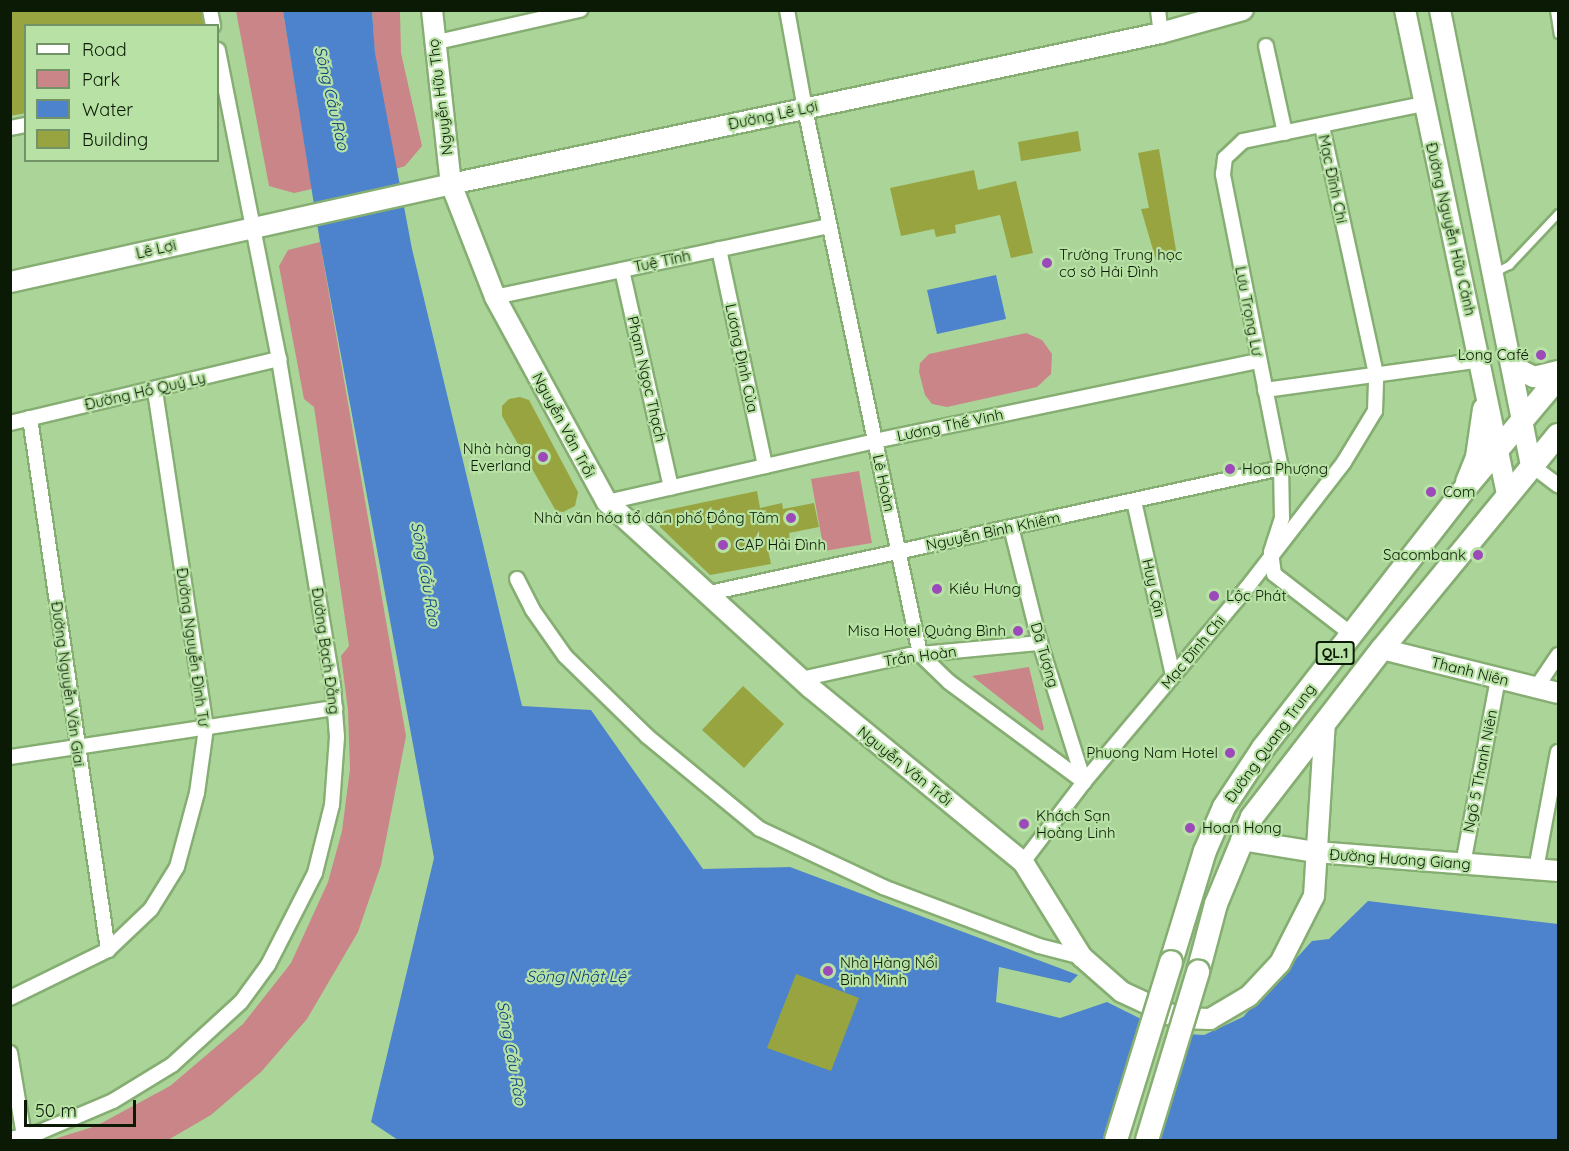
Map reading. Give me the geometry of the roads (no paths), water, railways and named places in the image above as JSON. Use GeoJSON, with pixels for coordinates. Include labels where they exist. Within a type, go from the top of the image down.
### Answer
{"type":"FeatureCollection","features":[{"type":"Feature","properties":{"kind":"main road","name":"Nguyễn Hữu Thọ"},"geometry":{"type":"LineString","coordinates":[[432,10],[433,43],[451,184]]}},
{"type":"Feature","properties":{"kind":"main road","name":"Đường Lê Lợi"},"geometry":{"type":"LineString","coordinates":[[302,218],[451,184],[1161,33],[1244,10]]}},
{"type":"Feature","properties":{"kind":"main road","name":"Đường Nguyễn Hữu Cảnh"},"geometry":{"type":"LineString","coordinates":[[1405,10],[1423,104],[1507,493]]}},
{"type":"Feature","properties":{"kind":"main road","name":"Đường Nguyễn Hữu Cảnh"},"geometry":{"type":"LineString","coordinates":[[1440,10],[1531,465]]}},
{"type":"Feature","properties":{"kind":"main road","name":"Nguyễn Văn Trỗi"},"geometry":{"type":"LineString","coordinates":[[451,184],[495,297],[607,502],[705,594],[801,679],[1023,862],[1082,957],[1122,992],[1140,1003],[1178,1018],[1210,1019],[1249,996],[1280,963],[1314,896],[1325,721]]}},
{"type":"Feature","properties":{"kind":"main road","name":"Lê Lợi"},"geometry":{"type":"LineString","coordinates":[[10,282],[302,218]]}},
{"type":"Feature","properties":{"kind":"main road"},"geometry":{"type":"LineString","coordinates":[[1508,355],[1520,370],[1534,377],[1558,371]]}},
{"type":"Feature","properties":{"kind":"main road"},"geometry":{"type":"LineString","coordinates":[[1461,492],[1481,432],[1481,365]]}},
{"type":"Feature","properties":{"kind":"main road","name":"Đường Quang Trung"},"geometry":{"type":"LineString","coordinates":[[1116,1140],[1189,896],[1224,807],[1263,748],[1350,633],[1497,447],[1558,378]]}},
{"type":"Feature","properties":{"kind":"main road","name":"Đường Quang Trung"},"geometry":{"type":"LineString","coordinates":[[1148,1140],[1216,904],[1241,840],[1271,790],[1325,721],[1507,493],[1558,435]]}},
{"type":"Feature","properties":{"kind":"main road"},"geometry":{"type":"LineString","coordinates":[[1350,633],[1382,649]]}},
{"type":"Feature","properties":{"kind":"main road","name":"Thanh Niên"},"geometry":{"type":"LineString","coordinates":[[1382,649],[1558,693]]}},
{"type":"Feature","properties":{"kind":"main road","name":"Đường Hương Giang"},"geometry":{"type":"LineString","coordinates":[[1241,840],[1316,852],[1558,871]]}},
{"type":"Feature","properties":{"kind":"street"},"geometry":{"type":"LineString","coordinates":[[433,43],[580,10]]}},
{"type":"Feature","properties":{"kind":"street","name":"Lê Hoàn"},"geometry":{"type":"LineString","coordinates":[[788,10],[805,109],[920,654]]}},
{"type":"Feature","properties":{"kind":"street"},"geometry":{"type":"LineString","coordinates":[[1158,10],[1161,33]]}},
{"type":"Feature","properties":{"kind":"street"},"geometry":{"type":"LineString","coordinates":[[1266,46],[1285,133]]}},
{"type":"Feature","properties":{"kind":"street","name":"Đường Bạch Đằng"},"geometry":{"type":"LineString","coordinates":[[17,1138],[113,1101],[162,1071],[241,1002],[268,965],[315,873],[332,805],[337,738],[335,708],[279,359],[253,227],[221,84],[219,61]]}},
{"type":"Feature","properties":{"kind":"street","name":"Lưu Trọng Lư"},"geometry":{"type":"LineString","coordinates":[[1271,552],[1282,518],[1281,468],[1223,174],[1225,158],[1243,141],[1423,104]]}},
{"type":"Feature","properties":{"kind":"street","name":"Mạc Đĩnh Chi"},"geometry":{"type":"LineString","coordinates":[[1023,862],[1084,782],[1173,675],[1367,429],[1377,401],[1376,374],[1322,126]]}},
{"type":"Feature","properties":{"kind":"street","name":"Tuệ Tĩnh"},"geometry":{"type":"LineString","coordinates":[[495,297],[829,226]]}},
{"type":"Feature","properties":{"kind":"street","name":"Lương Định Của"},"geometry":{"type":"LineString","coordinates":[[719,249],[765,466]]}},
{"type":"Feature","properties":{"kind":"street","name":"Phạm Ngọc Thạch"},"geometry":{"type":"LineString","coordinates":[[622,270],[671,488]]}},
{"type":"Feature","properties":{"kind":"street","name":"Đường Hồ Quý Ly"},"geometry":{"type":"LineString","coordinates":[[10,423],[279,359]]}},
{"type":"Feature","properties":{"kind":"street","name":"Lương Thế Vinh"},"geometry":{"type":"LineString","coordinates":[[607,502],[875,441],[1259,361]]}},
{"type":"Feature","properties":{"kind":"street"},"geometry":{"type":"LineString","coordinates":[[1265,390],[1376,374],[1481,365]]}},
{"type":"Feature","properties":{"kind":"street","name":"Đường Nguyễn Đình Tư"},"geometry":{"type":"LineString","coordinates":[[10,998],[108,950],[151,909],[177,867],[197,793],[206,728],[155,389]]}},
{"type":"Feature","properties":{"kind":"street","name":"Đường Nguyễn Văn Giai"},"geometry":{"type":"LineString","coordinates":[[30,418],[108,950]]}},
{"type":"Feature","properties":{"kind":"street"},"geometry":{"type":"LineString","coordinates":[[1531,465],[1558,485]]}},
{"type":"Feature","properties":{"kind":"street","name":"Nguyễn Bỉnh Khiêm"},"geometry":{"type":"LineString","coordinates":[[705,594],[1281,468]]}},
{"type":"Feature","properties":{"kind":"street","name":"Huy Cận"},"geometry":{"type":"LineString","coordinates":[[1134,501],[1173,675]]}},
{"type":"Feature","properties":{"kind":"street","name":"Dã Tượng"},"geometry":{"type":"LineString","coordinates":[[1011,527],[1040,643],[1084,782]]}},
{"type":"Feature","properties":{"kind":"street"},"geometry":{"type":"LineString","coordinates":[[1271,552],[1274,574],[1350,633]]}},
{"type":"Feature","properties":{"kind":"street"},"geometry":{"type":"LineString","coordinates":[[517,579],[531,609],[565,656],[647,736],[760,829],[797,850],[883,887],[1039,946],[1082,957]]}},
{"type":"Feature","properties":{"kind":"street","name":"Trần Hoàn"},"geometry":{"type":"LineString","coordinates":[[801,679],[920,654],[1040,643]]}},
{"type":"Feature","properties":{"kind":"street"},"geometry":{"type":"LineString","coordinates":[[920,654],[950,681],[1084,782]]}},
{"type":"Feature","properties":{"kind":"street"},"geometry":{"type":"LineString","coordinates":[[1536,688],[1558,655]]}},
{"type":"Feature","properties":{"kind":"street","name":"Ngõ 5 Thanh Niên"},"geometry":{"type":"LineString","coordinates":[[1463,864],[1498,678]]}},
{"type":"Feature","properties":{"kind":"street"},"geometry":{"type":"LineString","coordinates":[[10,758],[335,708]]}},
{"type":"Feature","properties":{"kind":"street"},"geometry":{"type":"LineString","coordinates":[[1536,869],[1558,752]]}},
{"type":"Feature","properties":{"kind":"street"},"geometry":{"type":"LineString","coordinates":[[10,1053],[17,1138]]}},
{"type":"Feature","properties":{"kind":"lane"},"geometry":{"type":"LineString","coordinates":[[1554,10],[1558,34]]}},
{"type":"Feature","properties":{"kind":"lane"},"geometry":{"type":"LineString","coordinates":[[1492,273],[1509,265],[1558,213]]}},
{"type":"Feature","properties":{"kind":"water","name":"Sông Nhật Lệ"},"geometry":{"type":"Polygon","coordinates":[[[283,11],[372,11],[375,53],[412,249],[522,706],[591,710],[703,869],[790,867],[1078,975],[1070,983],[999,967],[996,1002],[1060,1018],[1107,1002],[1169,1033],[1204,1035],[1243,1017],[1312,941],[1329,939],[1368,901],[1558,924],[1558,1140],[398,1140],[371,1122],[434,858],[320,242],[283,11]]]}},
{"type":"Feature","properties":{"kind":"water"},"geometry":{"type":"Polygon","coordinates":[[[996,275],[1006,319],[937,334],[927,290],[996,275]]]}},
{"type":"Feature","properties":{"kind":"place","name":"Trường Trung học cơ sở Hải Đình"},"geometry":{"type":"Point","coordinates":[1047,263]}},
{"type":"Feature","properties":{"kind":"place","name":"Long Café"},"geometry":{"type":"Point","coordinates":[1541,355]}},
{"type":"Feature","properties":{"kind":"place","name":"Nhà hàng Everland"},"geometry":{"type":"Point","coordinates":[543,457]}},
{"type":"Feature","properties":{"kind":"place","name":"Hoa Phượng"},"geometry":{"type":"Point","coordinates":[1230,469]}},
{"type":"Feature","properties":{"kind":"place","name":"Com"},"geometry":{"type":"Point","coordinates":[1431,492]}},
{"type":"Feature","properties":{"kind":"place","name":"Nhà văn hóa tổ dân phố Đồng Tâm"},"geometry":{"type":"Point","coordinates":[791,518]}},
{"type":"Feature","properties":{"kind":"place","name":"CAP Hải Đình"},"geometry":{"type":"Point","coordinates":[723,545]}},
{"type":"Feature","properties":{"kind":"place","name":"Sacombank"},"geometry":{"type":"Point","coordinates":[1478,555]}},
{"type":"Feature","properties":{"kind":"place","name":"Kiều Hưng"},"geometry":{"type":"Point","coordinates":[937,589]}},
{"type":"Feature","properties":{"kind":"place","name":"Lộc Phát"},"geometry":{"type":"Point","coordinates":[1214,596]}},
{"type":"Feature","properties":{"kind":"place","name":"Misa Hotel Quảng Bình"},"geometry":{"type":"Point","coordinates":[1018,631]}},
{"type":"Feature","properties":{"kind":"place","name":"Phuong Nam Hotel"},"geometry":{"type":"Point","coordinates":[1230,753]}},
{"type":"Feature","properties":{"kind":"place","name":"Khách Sạn Hoàng Linh"},"geometry":{"type":"Point","coordinates":[1024,824]}},
{"type":"Feature","properties":{"kind":"place","name":"Hoan Hong"},"geometry":{"type":"Point","coordinates":[1190,828]}},
{"type":"Feature","properties":{"kind":"place","name":"Nhà Hàng Nổi Binh Minh"},"geometry":{"type":"Point","coordinates":[828,971]}},
{"type":"Feature","properties":{"kind":"water label","name":"Sông Cầu Rào"},"geometry":{"type":"Point","coordinates":[332,98]}},
{"type":"Feature","properties":{"kind":"water label","name":"Sông Cầu Rào"},"geometry":{"type":"Point","coordinates":[426,574]}},
{"type":"Feature","properties":{"kind":"water label","name":"Sông Cầu Rào"},"geometry":{"type":"Point","coordinates":[512,1053]}}]}
